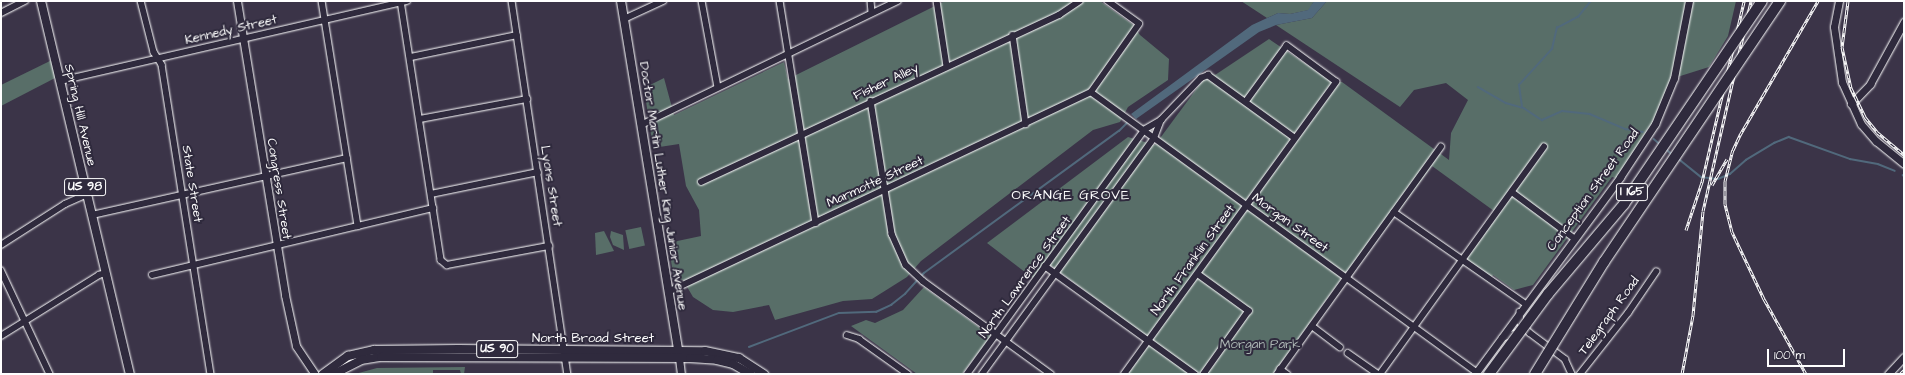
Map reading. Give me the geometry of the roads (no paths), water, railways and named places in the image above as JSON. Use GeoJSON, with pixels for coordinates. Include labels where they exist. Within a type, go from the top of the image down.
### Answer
{"type":"FeatureCollection","features":[{"type":"Feature","properties":{"kind":"highway","name":"I 165"},"geometry":{"type":"LineString","coordinates":[[1489,374],[1548,294],[1624,204],[1762,1]]}},
{"type":"Feature","properties":{"kind":"highway","name":"I 165"},"geometry":{"type":"LineString","coordinates":[[1535,374],[1604,262],[1780,1]]}},
{"type":"Feature","properties":{"kind":"main road","name":"Spring Hill Avenue"},"geometry":{"type":"LineString","coordinates":[[41,1],[130,374]]}},
{"type":"Feature","properties":{"kind":"main road","name":"Doctor Martin Luther King Junior Avenue"},"geometry":{"type":"LineString","coordinates":[[621,1],[678,354]]}},
{"type":"Feature","properties":{"kind":"main road","name":"North Broad Street"},"geometry":{"type":"LineString","coordinates":[[323,374],[348,356],[374,350],[566,354]]}},
{"type":"Feature","properties":{"kind":"main road","name":"US 90"},"geometry":{"type":"LineString","coordinates":[[678,354],[721,352],[739,358],[764,374]]}},
{"type":"Feature","properties":{"kind":"main road","name":"North Broad Street"},"geometry":{"type":"LineString","coordinates":[[334,374],[353,363],[369,358],[566,354],[678,354]]}},
{"type":"Feature","properties":{"kind":"main road","name":"US 90"},"geometry":{"type":"LineString","coordinates":[[678,354],[733,364],[750,374]]}},
{"type":"Feature","properties":{"kind":"street"},"geometry":{"type":"LineString","coordinates":[[1,13],[25,1]]}},
{"type":"Feature","properties":{"kind":"street","name":"State Street"},"geometry":{"type":"LineString","coordinates":[[141,1],[158,59],[162,65],[211,374]]}},
{"type":"Feature","properties":{"kind":"street","name":"Congress Street"},"geometry":{"type":"LineString","coordinates":[[238,1],[276,245],[296,346],[315,374]]}},
{"type":"Feature","properties":{"kind":"street"},"geometry":{"type":"LineString","coordinates":[[322,1],[358,226]]}},
{"type":"Feature","properties":{"kind":"street"},"geometry":{"type":"LineString","coordinates":[[403,1],[441,260],[447,265],[549,246]]}},
{"type":"Feature","properties":{"kind":"street","name":"Kennedy Street"},"geometry":{"type":"LineString","coordinates":[[60,81],[403,1]]}},
{"type":"Feature","properties":{"kind":"street","name":"Lyons Street"},"geometry":{"type":"LineString","coordinates":[[512,1],[568,374]]}},
{"type":"Feature","properties":{"kind":"street"},"geometry":{"type":"LineString","coordinates":[[624,19],[663,1]]}},
{"type":"Feature","properties":{"kind":"street"},"geometry":{"type":"LineString","coordinates":[[702,1],[718,87]]}},
{"type":"Feature","properties":{"kind":"street"},"geometry":{"type":"LineString","coordinates":[[780,1],[816,223]]}},
{"type":"Feature","properties":{"kind":"street"},"geometry":{"type":"LineString","coordinates":[[871,1],[872,12]]}},
{"type":"Feature","properties":{"kind":"street"},"geometry":{"type":"LineString","coordinates":[[641,125],[872,12],[898,1]]}},
{"type":"Feature","properties":{"kind":"street"},"geometry":{"type":"LineString","coordinates":[[937,1],[947,66]]}},
{"type":"Feature","properties":{"kind":"street","name":"Fisher Alley"},"geometry":{"type":"LineString","coordinates":[[701,182],[871,101],[1059,15],[1080,1]]}},
{"type":"Feature","properties":{"kind":"street"},"geometry":{"type":"LineString","coordinates":[[1091,92],[1140,24],[1107,1]]}},
{"type":"Feature","properties":{"kind":"street","name":"Conception Street Road"},"geometry":{"type":"LineString","coordinates":[[1475,373],[1620,177],[1655,124],[1674,78],[1689,1]]}},
{"type":"Feature","properties":{"kind":"street"},"geometry":{"type":"LineString","coordinates":[[1839,1],[1834,27],[1842,82],[1861,124],[1876,141],[1904,164]]}},
{"type":"Feature","properties":{"kind":"street"},"geometry":{"type":"LineString","coordinates":[[1851,104],[1870,84],[1904,22]]}},
{"type":"Feature","properties":{"kind":"street"},"geometry":{"type":"LineString","coordinates":[[411,57],[517,35]]}},
{"type":"Feature","properties":{"kind":"street"},"geometry":{"type":"LineString","coordinates":[[1013,35],[1026,124]]}},
{"type":"Feature","properties":{"kind":"street","name":"North Franklin Street"},"geometry":{"type":"LineString","coordinates":[[1124,374],[1336,82],[1287,46],[1246,102]]}},
{"type":"Feature","properties":{"kind":"street"},"geometry":{"type":"LineString","coordinates":[[1161,120],[1208,75],[1295,138]]}},
{"type":"Feature","properties":{"kind":"street","name":"Morgan Street"},"geometry":{"type":"LineString","coordinates":[[1091,92],[1475,373]]}},
{"type":"Feature","properties":{"kind":"street","name":"Marmotte Street"},"geometry":{"type":"LineString","coordinates":[[668,292],[1091,92]]}},
{"type":"Feature","properties":{"kind":"street"},"geometry":{"type":"LineString","coordinates":[[420,119],[527,99]]}},
{"type":"Feature","properties":{"kind":"street"},"geometry":{"type":"LineString","coordinates":[[871,101],[895,244],[906,265],[915,275],[1051,374]]}},
{"type":"Feature","properties":{"kind":"street","name":"North Lawrence Street"},"geometry":{"type":"LineString","coordinates":[[967,374],[1144,130],[1161,120]]}},
{"type":"Feature","properties":{"kind":"street","name":"North Lawrence Street"},"geometry":{"type":"LineString","coordinates":[[982,374],[1154,138],[1161,120]]}},
{"type":"Feature","properties":{"kind":"street"},"geometry":{"type":"LineString","coordinates":[[1287,374],[1278,372],[1441,147]]}},
{"type":"Feature","properties":{"kind":"street"},"geometry":{"type":"LineString","coordinates":[[1348,353],[1379,374],[1414,328],[1544,147]]}},
{"type":"Feature","properties":{"kind":"street"},"geometry":{"type":"LineString","coordinates":[[92,215],[346,158]]}},
{"type":"Feature","properties":{"kind":"street"},"geometry":{"type":"LineString","coordinates":[[431,194],[538,172]]}},
{"type":"Feature","properties":{"kind":"street"},"geometry":{"type":"LineString","coordinates":[[1512,192],[1574,238]]}},
{"type":"Feature","properties":{"kind":"street"},"geometry":{"type":"LineString","coordinates":[[1,245],[65,204],[87,194]]}},
{"type":"Feature","properties":{"kind":"street"},"geometry":{"type":"LineString","coordinates":[[152,275],[433,208]]}},
{"type":"Feature","properties":{"kind":"street"},"geometry":{"type":"LineString","coordinates":[[1394,212],[1526,304]]}},
{"type":"Feature","properties":{"kind":"street"},"geometry":{"type":"LineString","coordinates":[[1045,266],[1195,374]]}},
{"type":"Feature","properties":{"kind":"street"},"geometry":{"type":"LineString","coordinates":[[1,270],[50,374]]}},
{"type":"Feature","properties":{"kind":"street","name":"Telegraph Road"},"geometry":{"type":"LineString","coordinates":[[1580,374],[1628,312],[1656,272]]}},
{"type":"Feature","properties":{"kind":"street"},"geometry":{"type":"LineString","coordinates":[[1,336],[96,276],[106,273]]}},
{"type":"Feature","properties":{"kind":"street"},"geometry":{"type":"LineString","coordinates":[[1198,274],[1249,311],[1204,374]]}},
{"type":"Feature","properties":{"kind":"street"},"geometry":{"type":"LineString","coordinates":[[1520,312],[1521,323],[1530,333],[1565,358],[1572,374]]}},
{"type":"Feature","properties":{"kind":"street"},"geometry":{"type":"LineString","coordinates":[[1312,326],[1340,347]]}},
{"type":"Feature","properties":{"kind":"street"},"geometry":{"type":"LineString","coordinates":[[1498,341],[1515,332],[1530,333]]}},
{"type":"Feature","properties":{"kind":"street"},"geometry":{"type":"LineString","coordinates":[[847,335],[859,339],[908,374]]}},
{"type":"Feature","properties":{"kind":"street","name":"Doctor Martin Luther King Junior Avenue"},"geometry":{"type":"LineString","coordinates":[[678,354],[682,374]]}},
{"type":"Feature","properties":{"kind":"street"},"geometry":{"type":"LineString","coordinates":[[1888,374],[1904,357]]}},
{"type":"Feature","properties":{"kind":"water"},"geometry":{"type":"Polygon","coordinates":[[[1314,1],[1327,1],[1312,18],[1276,25],[1259,32],[1136,119],[1131,114],[1252,25],[1278,13],[1290,14],[1308,10],[1314,1]]]}},
{"type":"Feature","properties":{"kind":"waterway"},"geometry":{"type":"LineString","coordinates":[[1522,107],[1519,85],[1552,49],[1557,28],[1578,17],[1591,1]]}},
{"type":"Feature","properties":{"kind":"waterway"},"geometry":{"type":"LineString","coordinates":[[1478,87],[1506,103],[1524,108],[1542,120],[1562,111],[1590,114],[1626,129],[1643,132]]}},
{"type":"Feature","properties":{"kind":"waterway"},"geometry":{"type":"LineString","coordinates":[[749,347],[839,313],[876,312],[891,305],[905,294],[924,273],[1119,131],[1128,122]]}},
{"type":"Feature","properties":{"kind":"waterway"},"geometry":{"type":"LineString","coordinates":[[1679,159],[1701,177],[1718,179],[1730,174],[1746,160],[1774,143],[1789,137],[1850,159],[1878,164],[1895,171]]}},
{"type":"Feature","properties":{"kind":"waterway"},"geometry":{"type":"LineString","coordinates":[[1654,139],[1660,144]]}},
{"type":"Feature","properties":{"kind":"waterway"},"geometry":{"type":"LineString","coordinates":[[1666,149],[1672,154]]}},
{"type":"Feature","properties":{"kind":"railway"},"geometry":{"type":"LineString","coordinates":[[1686,230],[1702,182],[1744,1]]}},
{"type":"Feature","properties":{"kind":"railway"},"geometry":{"type":"LineString","coordinates":[[1682,374],[1693,315],[1703,211],[1751,1]]}},
{"type":"Feature","properties":{"kind":"railway"},"geometry":{"type":"LineString","coordinates":[[1806,374],[1764,299],[1732,232],[1725,204],[1725,181],[1733,150],[1740,135],[1818,1]]}},
{"type":"Feature","properties":{"kind":"railway"},"geometry":{"type":"LineString","coordinates":[[1848,1],[1842,47],[1851,88],[1865,117],[1877,132],[1904,155]]}},
{"type":"Feature","properties":{"kind":"railway"},"geometry":{"type":"LineString","coordinates":[[1712,185],[1727,159]]}},
{"type":"Feature","properties":{"kind":"railway"},"geometry":{"type":"LineString","coordinates":[[1900,374],[1904,370]]}},
{"type":"Feature","properties":{"kind":"district","name":"ORANGE GROVE"},"geometry":{"type":"Point","coordinates":[1071,195]}},
{"type":"Feature","properties":{"kind":"park label","name":"Morgan Park"},"geometry":{"type":"Point","coordinates":[1260,344]}}]}
